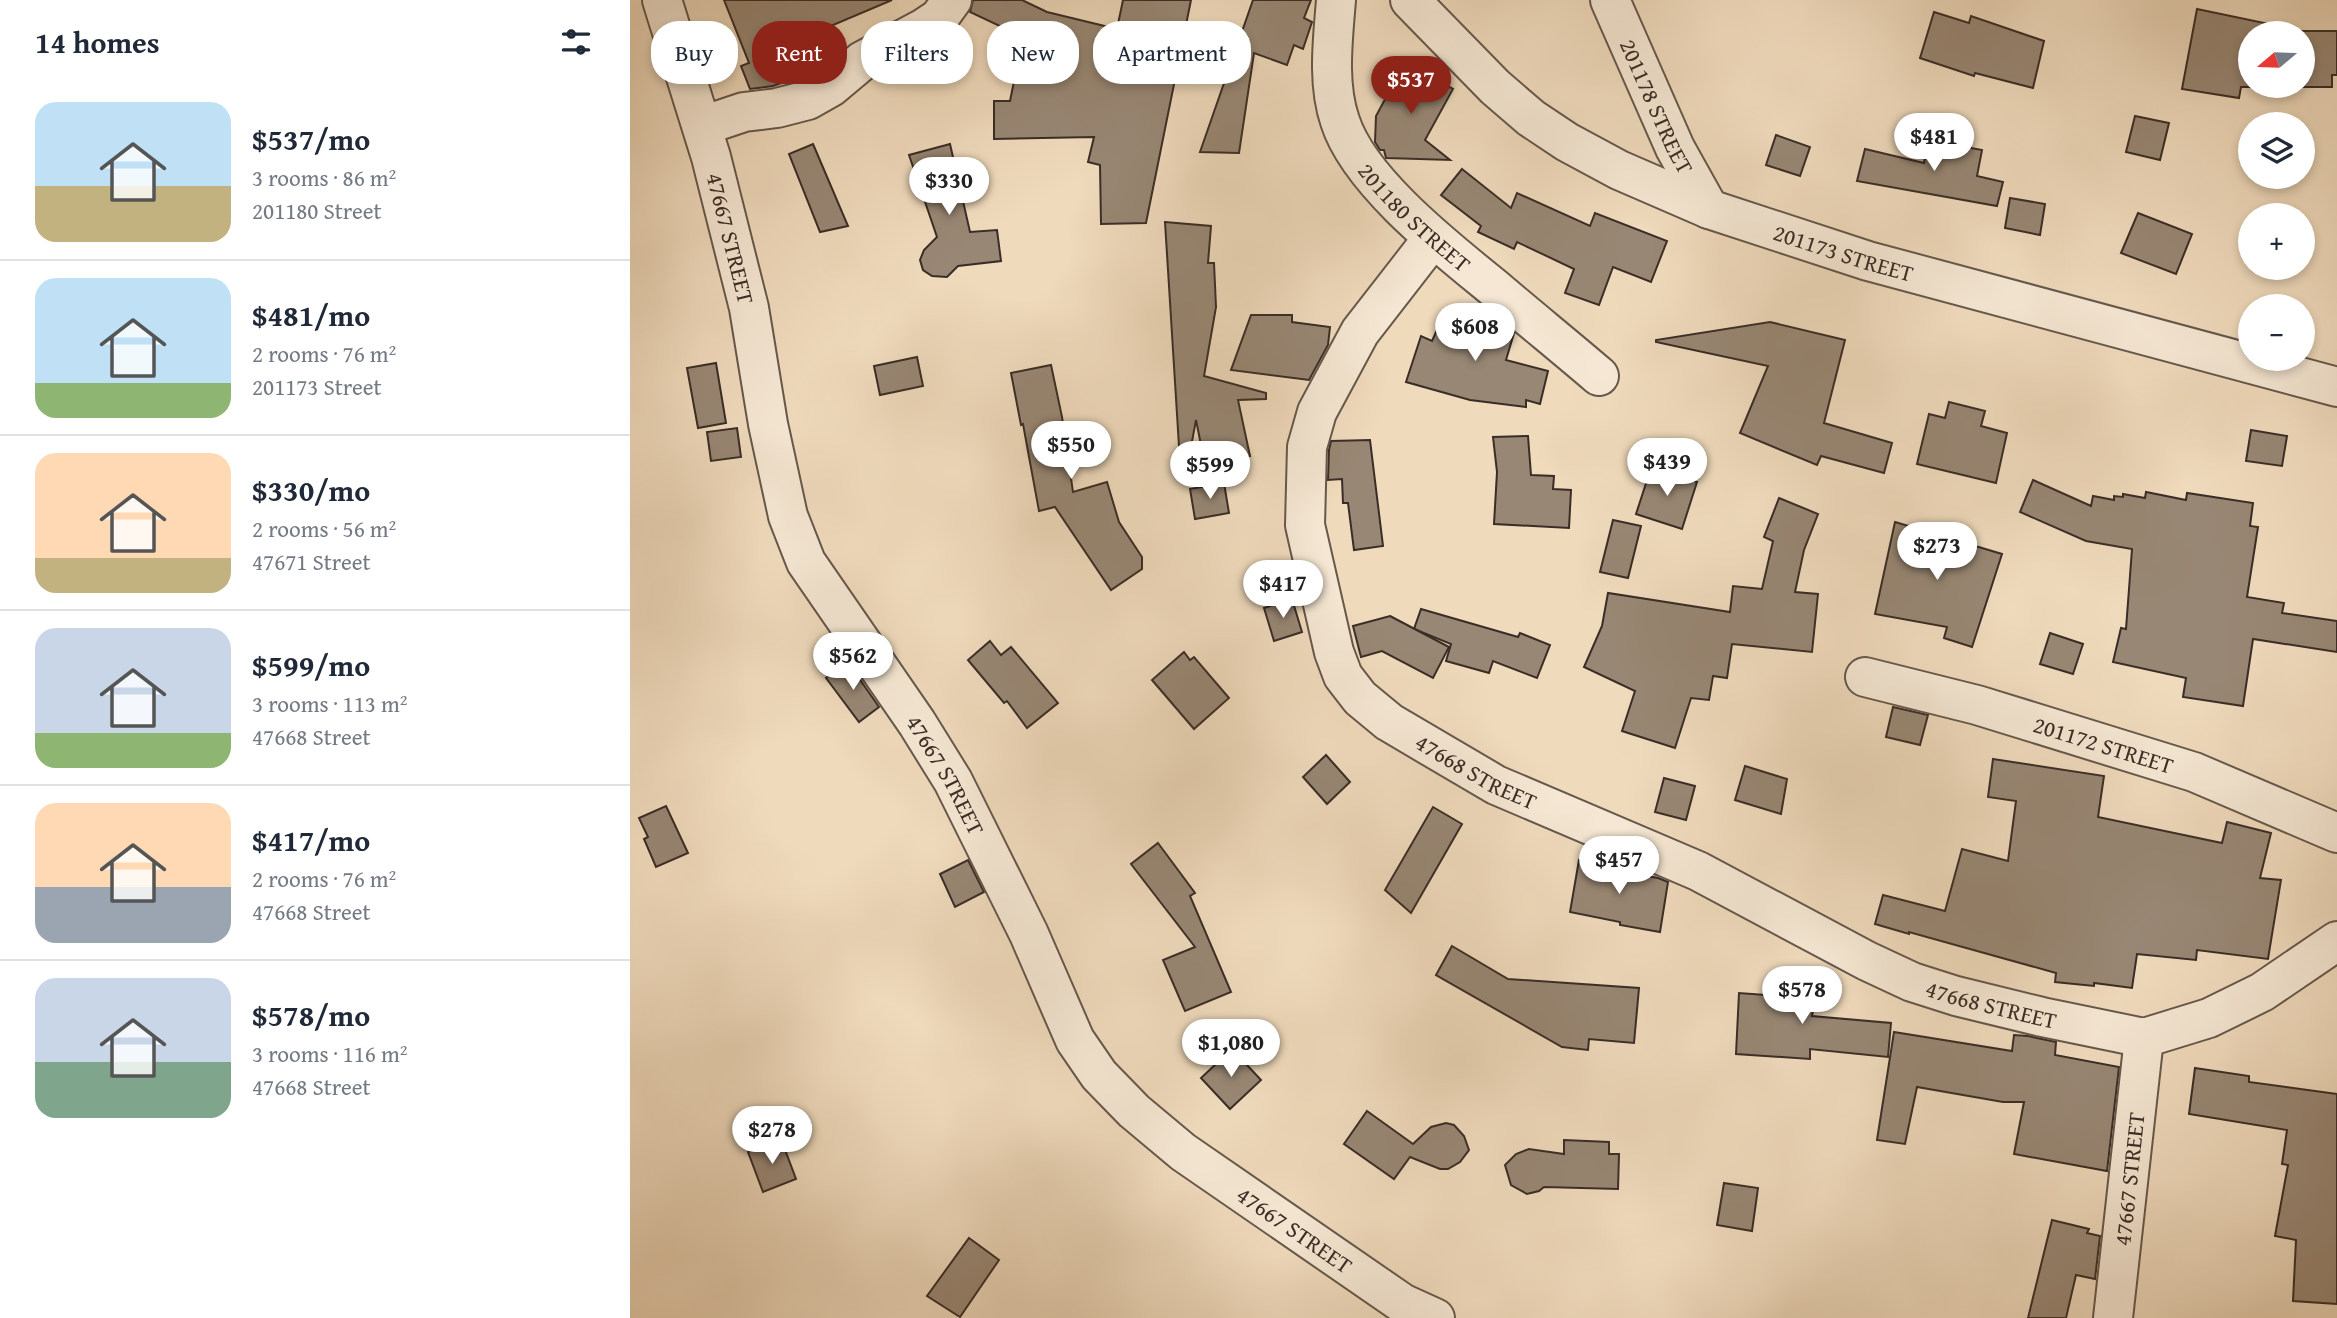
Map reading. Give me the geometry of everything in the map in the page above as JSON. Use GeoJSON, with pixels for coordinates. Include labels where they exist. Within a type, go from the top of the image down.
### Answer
{"type":"FeatureCollection","features":[{"type":"Feature","properties":{"kind":"street","name":"47667 STREET"},"geometry":{"type":"LineString","coordinates":[[662,0],[702,126],[749,308],[768,424],[789,516],[806,562],[917,723],[953,782],[1029,934],[1075,1040],[1099,1074],[1134,1111],[1183,1152],[1402,1303],[1435,1318]]}},
{"type":"Feature","properties":{"kind":"street"},"geometry":{"type":"LineString","coordinates":[[702,126],[744,111],[778,108],[808,100],[831,87],[862,61],[925,28],[939,18],[952,0]]}},
{"type":"Feature","properties":{"kind":"street","name":"201180 STREET"},"geometry":{"type":"LineString","coordinates":[[1336,0],[1333,93],[1340,122],[1352,149],[1376,180],[1433,238],[1599,376]]}},
{"type":"Feature","properties":{"kind":"street","name":"201173 STREET"},"geometry":{"type":"LineString","coordinates":[[1410,0],[1495,87],[1531,118],[1567,142],[1619,170],[1709,209],[1868,261],[2337,387]]}},
{"type":"Feature","properties":{"kind":"street","name":"201178 STREET"},"geometry":{"type":"LineString","coordinates":[[1610,0],[1675,148],[1709,209]]}},
{"type":"Feature","properties":{"kind":"street","name":"47668 STREET"},"geometry":{"type":"LineString","coordinates":[[1433,238],[1360,332],[1317,412],[1307,447],[1305,525],[1334,652],[1343,677],[1360,698],[1389,722],[1496,785],[1698,871],[1912,982],[2042,1017],[2144,1038],[2209,1018],[2262,992],[2337,942]]}},
{"type":"Feature","properties":{"kind":"street","name":"201172 STREET"},"geometry":{"type":"LineString","coordinates":[[1865,677],[1977,705],[2194,772],[2337,833]]}},
{"type":"Feature","properties":{"kind":"street","name":"47667 STREET"},"geometry":{"type":"LineString","coordinates":[[2112,1318],[2144,1038]]}},
{"type":"Feature","properties":{"kind":"building"},"geometry":{"type":"Polygon","coordinates":[[[724,0],[892,0],[842,21],[752,21],[752,84],[779,84],[773,86],[750,89],[741,66],[749,63],[738,35],[738,21],[732,21],[724,0]]]}},
{"type":"Feature","properties":{"kind":"building"},"geometry":{"type":"Polygon","coordinates":[[[973,0],[1022,0],[1047,12],[1093,23],[1093,84],[1174,84],[1146,223],[1101,224],[1100,165],[1088,162],[1094,137],[994,139],[994,101],[1010,101],[1013,84],[1079,84],[1079,21],[989,21],[970,12],[973,0]]]}},
{"type":"Feature","properties":{"kind":"building"},"geometry":{"type":"Polygon","coordinates":[[[1123,0],[1191,0],[1187,21],[1119,21],[1123,0]]]}},
{"type":"Feature","properties":{"kind":"building"},"geometry":{"type":"Polygon","coordinates":[[[1253,0],[1311,0],[1304,18],[1312,22],[1303,49],[1294,45],[1287,65],[1254,53],[1251,73],[1251,21],[1246,21],[1253,0]]]}},
{"type":"Feature","properties":{"kind":"building"},"geometry":{"type":"Polygon","coordinates":[[[2197,9],[2255,21],[2238,21],[2238,98],[2182,89],[2197,9]]]}},
{"type":"Feature","properties":{"kind":"building"},"geometry":{"type":"Polygon","coordinates":[[[1934,12],[1969,23],[1971,16],[2044,41],[2033,88],[1975,73],[1974,76],[1920,58],[1934,12]]]}},
{"type":"Feature","properties":{"kind":"building"},"geometry":{"type":"Polygon","coordinates":[[[2315,31],[2337,31],[2337,75],[2332,75],[2332,87],[2315,87],[2315,31]]]}},
{"type":"Feature","properties":{"kind":"building"},"geometry":{"type":"Polygon","coordinates":[[[1405,62],[1453,89],[1425,140],[1450,160],[1386,158],[1384,150],[1380,150],[1375,142],[1376,116],[1405,62]]]}},
{"type":"Feature","properties":{"kind":"building"},"geometry":{"type":"Polygon","coordinates":[[[1224,84],[1249,84],[1239,153],[1200,152],[1224,84]]]}},
{"type":"Feature","properties":{"kind":"building"},"geometry":{"type":"Polygon","coordinates":[[[2135,116],[2169,123],[2160,160],[2126,152],[2135,116]]]}},
{"type":"Feature","properties":{"kind":"building"},"geometry":{"type":"Polygon","coordinates":[[[1776,135],[1810,147],[1800,176],[1766,165],[1776,135]]]}},
{"type":"Feature","properties":{"kind":"building"},"geometry":{"type":"Polygon","coordinates":[[[1928,140],[1982,150],[1977,176],[2003,182],[1997,206],[1857,181],[1865,149],[1924,163],[1928,140]]]}},
{"type":"Feature","properties":{"kind":"building"},"geometry":{"type":"Polygon","coordinates":[[[813,144],[848,226],[820,232],[789,154],[813,144]]]}},
{"type":"Feature","properties":{"kind":"building"},"geometry":{"type":"Polygon","coordinates":[[[950,144],[970,232],[997,230],[1001,261],[958,266],[947,277],[932,276],[923,270],[920,260],[924,250],[937,237],[909,155],[950,144]]]}},
{"type":"Feature","properties":{"kind":"building"},"geometry":{"type":"Polygon","coordinates":[[[1462,169],[1511,208],[1517,193],[1590,226],[1595,213],[1667,241],[1651,282],[1613,267],[1599,305],[1565,293],[1574,269],[1517,242],[1514,249],[1478,232],[1481,226],[1441,195],[1462,169]]]}},
{"type":"Feature","properties":{"kind":"building"},"geometry":{"type":"Polygon","coordinates":[[[2010,198],[2045,204],[2040,235],[2005,228],[2010,198]]]}},
{"type":"Feature","properties":{"kind":"building"},"geometry":{"type":"Polygon","coordinates":[[[2138,213],[2192,234],[2176,274],[2121,253],[2138,213]]]}},
{"type":"Feature","properties":{"kind":"building"},"geometry":{"type":"Polygon","coordinates":[[[1165,222],[1211,226],[1208,263],[1214,263],[1216,307],[1204,376],[1266,393],[1266,399],[1238,400],[1250,456],[1205,465],[1196,420],[1191,447],[1179,446],[1165,222]]]}},
{"type":"Feature","properties":{"kind":"building"},"geometry":{"type":"Polygon","coordinates":[[[1447,308],[1507,327],[1514,333],[1506,360],[1548,371],[1540,404],[1526,400],[1526,407],[1470,400],[1406,382],[1421,336],[1432,341],[1447,308]]]}},
{"type":"Feature","properties":{"kind":"building"},"geometry":{"type":"Polygon","coordinates":[[[1251,315],[1292,315],[1292,322],[1330,327],[1328,345],[1309,380],[1231,370],[1251,315]]]}},
{"type":"Feature","properties":{"kind":"building"},"geometry":{"type":"Polygon","coordinates":[[[1770,322],[1845,340],[1824,423],[1892,443],[1884,473],[1821,456],[1817,465],[1740,433],[1768,366],[1656,342],[1770,322]]]}},
{"type":"Feature","properties":{"kind":"building"},"geometry":{"type":"Polygon","coordinates":[[[917,357],[923,386],[880,395],[874,366],[917,357]]]}},
{"type":"Feature","properties":{"kind":"building"},"geometry":{"type":"Polygon","coordinates":[[[716,363],[726,423],[698,428],[687,368],[716,363]]]}},
{"type":"Feature","properties":{"kind":"building"},"geometry":{"type":"Polygon","coordinates":[[[1051,365],[1073,492],[1107,482],[1119,522],[1142,557],[1142,569],[1111,590],[1055,507],[1039,511],[1011,373],[1051,365]]]}},
{"type":"Feature","properties":{"kind":"building"},"geometry":{"type":"Polygon","coordinates":[[[1949,402],[1985,411],[1981,426],[2007,433],[1996,483],[1917,464],[1929,414],[1945,418],[1949,402]]]}},
{"type":"Feature","properties":{"kind":"building"},"geometry":{"type":"Polygon","coordinates":[[[737,428],[741,457],[711,461],[707,432],[737,428]]]}},
{"type":"Feature","properties":{"kind":"building"},"geometry":{"type":"Polygon","coordinates":[[[2251,430],[2287,436],[2282,466],[2246,461],[2251,430]]]}},
{"type":"Feature","properties":{"kind":"building"},"geometry":{"type":"Polygon","coordinates":[[[1528,436],[1531,475],[1554,476],[1553,489],[1571,490],[1569,528],[1494,524],[1497,472],[1493,437],[1528,436]]]}},
{"type":"Feature","properties":{"kind":"building"},"geometry":{"type":"Polygon","coordinates":[[[1370,440],[1383,546],[1354,550],[1348,503],[1343,503],[1342,479],[1328,480],[1329,450],[1331,441],[1370,440]]]}},
{"type":"Feature","properties":{"kind":"building"},"geometry":{"type":"Polygon","coordinates":[[[1651,468],[1697,482],[1682,529],[1636,514],[1651,468]]]}},
{"type":"Feature","properties":{"kind":"building"},"geometry":{"type":"Polygon","coordinates":[[[2033,480],[2091,506],[2093,496],[2114,500],[2114,496],[2123,497],[2123,494],[2145,498],[2146,492],[2186,500],[2187,493],[2253,503],[2250,526],[2258,527],[2247,597],[2284,603],[2282,613],[2337,621],[2337,652],[2253,639],[2243,706],[2183,697],[2186,678],[2113,662],[2121,628],[2126,629],[2132,549],[2086,541],[2020,512],[2033,480]]]}},
{"type":"Feature","properties":{"kind":"building"},"geometry":{"type":"Polygon","coordinates":[[[1224,483],[1229,513],[1195,519],[1190,489],[1224,483]]]}},
{"type":"Feature","properties":{"kind":"building"},"geometry":{"type":"Polygon","coordinates":[[[1779,498],[1818,514],[1804,550],[1795,592],[1818,594],[1812,652],[1732,644],[1727,678],[1713,676],[1709,700],[1691,698],[1675,748],[1622,731],[1635,691],[1584,667],[1602,626],[1608,593],[1730,612],[1733,586],[1762,589],[1773,541],[1764,537],[1779,498]]]}},
{"type":"Feature","properties":{"kind":"building"},"geometry":{"type":"Polygon","coordinates":[[[1613,520],[1641,526],[1628,578],[1600,572],[1613,520]]]}},
{"type":"Feature","properties":{"kind":"building"},"geometry":{"type":"Polygon","coordinates":[[[1895,522],[2002,554],[1972,647],[1944,638],[1947,627],[1875,614],[1895,522]]]}},
{"type":"Feature","properties":{"kind":"building"},"geometry":{"type":"Polygon","coordinates":[[[1292,599],[1302,632],[1274,641],[1264,608],[1292,599]]]}},
{"type":"Feature","properties":{"kind":"building"},"geometry":{"type":"Polygon","coordinates":[[[1421,609],[1518,637],[1520,633],[1550,645],[1537,678],[1493,661],[1489,673],[1446,661],[1451,644],[1414,629],[1421,609]]]}},
{"type":"Feature","properties":{"kind":"building"},"geometry":{"type":"Polygon","coordinates":[[[1390,616],[1449,647],[1433,678],[1382,651],[1361,657],[1353,626],[1390,616]]]}},
{"type":"Feature","properties":{"kind":"building"},"geometry":{"type":"Polygon","coordinates":[[[2050,633],[2083,644],[2073,674],[2040,664],[2050,633]]]}},
{"type":"Feature","properties":{"kind":"building"},"geometry":{"type":"Polygon","coordinates":[[[990,641],[1001,655],[1011,647],[1058,703],[1027,728],[1007,701],[1004,703],[968,660],[990,641]]]}},
{"type":"Feature","properties":{"kind":"building"},"geometry":{"type":"Polygon","coordinates":[[[1184,652],[1190,660],[1194,657],[1229,698],[1194,729],[1152,680],[1184,652]]]}},
{"type":"Feature","properties":{"kind":"building"},"geometry":{"type":"Polygon","coordinates":[[[847,661],[879,707],[859,722],[826,678],[847,661]]]}},
{"type":"Feature","properties":{"kind":"building"},"geometry":{"type":"Polygon","coordinates":[[[1893,707],[1928,715],[1920,745],[1886,737],[1893,707]]]}},
{"type":"Feature","properties":{"kind":"building"},"geometry":{"type":"Polygon","coordinates":[[[1326,755],[1350,782],[1327,804],[1303,777],[1326,755]]]}},
{"type":"Feature","properties":{"kind":"building"},"geometry":{"type":"Polygon","coordinates":[[[1993,759],[2104,776],[2098,817],[2222,843],[2227,822],[2271,833],[2260,878],[2281,880],[2268,959],[2197,950],[2196,960],[2137,954],[2132,988],[2094,983],[2094,986],[2055,982],[2056,973],[1875,924],[1883,895],[1945,911],[1962,849],[2008,861],[2016,801],[1988,797],[1993,759]]]}},
{"type":"Feature","properties":{"kind":"building"},"geometry":{"type":"Polygon","coordinates":[[[1745,766],[1787,779],[1781,814],[1735,800],[1745,766]]]}},
{"type":"Feature","properties":{"kind":"building"},"geometry":{"type":"Polygon","coordinates":[[[1664,778],[1695,786],[1686,820],[1655,812],[1664,778]]]}},
{"type":"Feature","properties":{"kind":"building"},"geometry":{"type":"Polygon","coordinates":[[[666,806],[688,853],[656,867],[644,839],[648,837],[639,818],[666,806]]]}},
{"type":"Feature","properties":{"kind":"building"},"geometry":{"type":"Polygon","coordinates":[[[1433,807],[1462,824],[1411,913],[1385,890],[1433,807]]]}},
{"type":"Feature","properties":{"kind":"building"},"geometry":{"type":"Polygon","coordinates":[[[1158,843],[1195,893],[1190,896],[1231,992],[1185,1011],[1163,960],[1195,947],[1131,864],[1158,843]]]}},
{"type":"Feature","properties":{"kind":"building"},"geometry":{"type":"Polygon","coordinates":[[[968,860],[984,892],[955,907],[940,874],[968,860]]]}},
{"type":"Feature","properties":{"kind":"building"},"geometry":{"type":"Polygon","coordinates":[[[1579,860],[1668,882],[1660,932],[1570,912],[1579,860]]]}},
{"type":"Feature","properties":{"kind":"building"},"geometry":{"type":"Polygon","coordinates":[[[1452,946],[1508,979],[1639,988],[1634,1043],[1589,1039],[1588,1050],[1562,1047],[1436,975],[1452,946]]]}},
{"type":"Feature","properties":{"kind":"building"},"geometry":{"type":"Polygon","coordinates":[[[1786,973],[1819,980],[1812,1016],[1891,1023],[1888,1057],[1810,1049],[1810,1059],[1736,1054],[1739,993],[1781,996],[1786,973]]]}},
{"type":"Feature","properties":{"kind":"building"},"geometry":{"type":"Polygon","coordinates":[[[1894,1032],[2012,1051],[2014,1035],[2028,1036],[2056,1042],[2055,1055],[2119,1067],[2107,1171],[2014,1154],[2024,1102],[2003,1102],[1917,1087],[1905,1144],[1877,1140],[1894,1032]]]}},
{"type":"Feature","properties":{"kind":"building"},"geometry":{"type":"Polygon","coordinates":[[[1232,1049],[1261,1080],[1230,1109],[1201,1078],[1232,1049]]]}},
{"type":"Feature","properties":{"kind":"building"},"geometry":{"type":"Polygon","coordinates":[[[2195,1068],[2249,1076],[2249,1082],[2337,1094],[2337,1304],[2293,1301],[2296,1240],[2275,1236],[2288,1165],[2282,1164],[2287,1130],[2189,1114],[2195,1068]]]}},
{"type":"Feature","properties":{"kind":"building"},"geometry":{"type":"Polygon","coordinates":[[[1367,1111],[1413,1144],[1431,1127],[1446,1123],[1454,1125],[1464,1136],[1469,1150],[1460,1162],[1448,1169],[1440,1169],[1410,1157],[1394,1179],[1344,1144],[1367,1111]]]}},
{"type":"Feature","properties":{"kind":"building"},"geometry":{"type":"Polygon","coordinates":[[[781,1139],[796,1179],[763,1192],[748,1152],[781,1139]]]}},
{"type":"Feature","properties":{"kind":"building"},"geometry":{"type":"Polygon","coordinates":[[[1564,1140],[1609,1142],[1609,1154],[1619,1154],[1618,1189],[1544,1187],[1527,1194],[1511,1185],[1505,1165],[1516,1154],[1529,1149],[1564,1154],[1564,1140]]]}},
{"type":"Feature","properties":{"kind":"building"},"geometry":{"type":"Polygon","coordinates":[[[1724,1183],[1758,1188],[1752,1231],[1717,1225],[1724,1183]]]}},
{"type":"Feature","properties":{"kind":"building"},"geometry":{"type":"Polygon","coordinates":[[[2052,1220],[2089,1229],[2087,1233],[2100,1236],[2095,1279],[2076,1275],[2066,1318],[2028,1318],[2052,1220]]]}},
{"type":"Feature","properties":{"kind":"building"},"geometry":{"type":"Polygon","coordinates":[[[969,1238],[999,1260],[960,1317],[927,1296],[969,1238]]]}}]}
